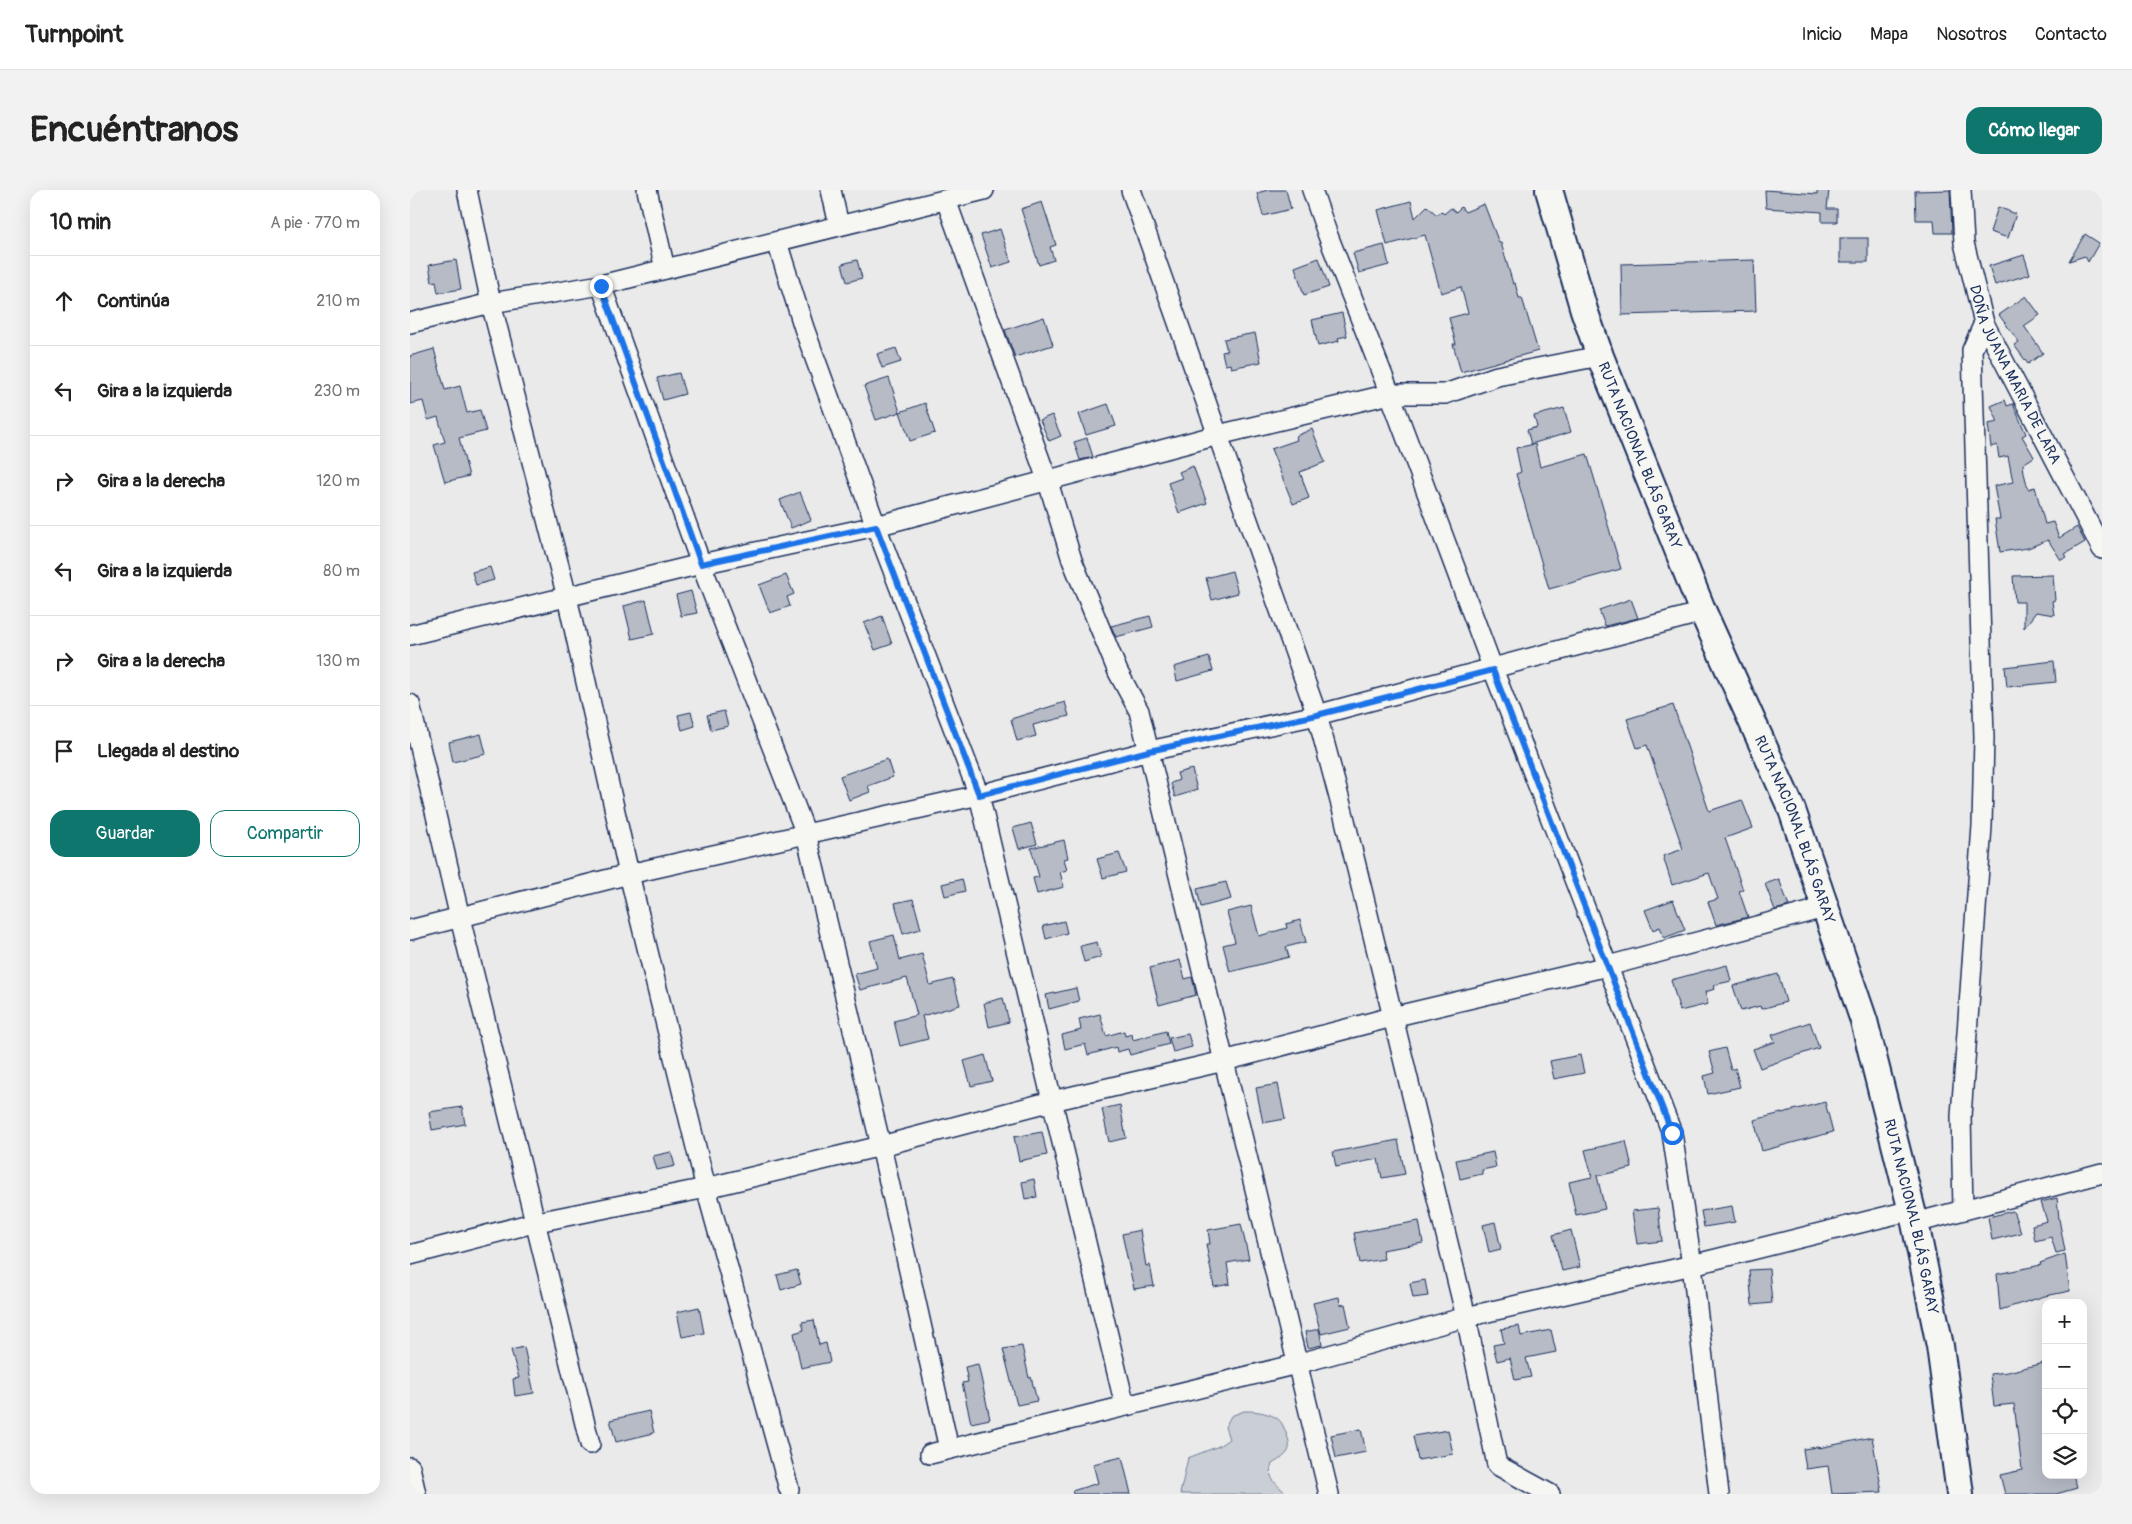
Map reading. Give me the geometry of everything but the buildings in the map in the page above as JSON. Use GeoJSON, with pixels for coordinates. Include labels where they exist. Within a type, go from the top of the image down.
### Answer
{"type":"FeatureCollection","features":[{"type":"Feature","properties":{"kind":"highway","name":"RUTA NACIONAL BLÁS GARAY"},"geometry":{"type":"LineString","coordinates":[[1549,190],[1584,310],[1600,356],[1703,612],[1792,810],[1864,1021],[1914,1216],[1940,1346],[1960,1494]]}},
{"type":"Feature","properties":{"kind":"street"},"geometry":{"type":"LineString","coordinates":[[467,190],[491,303],[567,597],[629,874],[706,1188],[789,1489]]}},
{"type":"Feature","properties":{"kind":"street"},"geometry":{"type":"LineString","coordinates":[[647,190],[665,269]]}},
{"type":"Feature","properties":{"kind":"street"},"geometry":{"type":"LineString","coordinates":[[831,190],[839,226]]}},
{"type":"Feature","properties":{"kind":"street"},"geometry":{"type":"LineString","coordinates":[[410,323],[491,303],[601,286],[984,190]]}},
{"type":"Feature","properties":{"kind":"street"},"geometry":{"type":"LineString","coordinates":[[1131,190],[1317,715],[1344,816],[1466,1317],[1497,1465],[1550,1494]]}},
{"type":"Feature","properties":{"kind":"street"},"geometry":{"type":"LineString","coordinates":[[1312,190],[1493,670],[1672,1133],[1692,1265],[1719,1494]]}},
{"type":"Feature","properties":{"kind":"street","name":"DOÑA JUANA MARIA DE LARA"},"geometry":{"type":"LineString","coordinates":[[1961,190],[1964,243],[1984,323],[2102,549]]}},
{"type":"Feature","properties":{"kind":"street"},"geometry":{"type":"LineString","coordinates":[[946,200],[1048,482],[1072,560],[1118,672],[1139,711],[1329,1494]]}},
{"type":"Feature","properties":{"kind":"street"},"geometry":{"type":"LineString","coordinates":[[777,242],[804,328],[876,526],[979,795],[1125,1406]]}},
{"type":"Feature","properties":{"kind":"street"},"geometry":{"type":"LineString","coordinates":[[601,286],[701,564],[806,834],[881,1146],[949,1449]]}},
{"type":"Feature","properties":{"kind":"street"},"geometry":{"type":"LineString","coordinates":[[1963,1210],[1961,1116],[1982,826],[1984,738],[1972,350],[1984,323]]}},
{"type":"Feature","properties":{"kind":"street"},"geometry":{"type":"LineString","coordinates":[[410,635],[701,564],[876,526],[1218,436],[1390,394],[1445,394],[1497,376],[1600,356]]}},
{"type":"Feature","properties":{"kind":"street"},"geometry":{"type":"LineString","coordinates":[[410,930],[629,874],[979,795],[1149,751],[1317,715],[1493,670],[1703,612]]}},
{"type":"Feature","properties":{"kind":"street"},"geometry":{"type":"LineString","coordinates":[[410,704],[460,918],[537,1222],[590,1444]]}},
{"type":"Feature","properties":{"kind":"street"},"geometry":{"type":"LineString","coordinates":[[410,1255],[537,1222],[706,1188],[881,1146],[1052,1101],[1224,1061],[1392,1017],[1608,966],[1824,908]]}},
{"type":"Feature","properties":{"kind":"street"},"geometry":{"type":"LineString","coordinates":[[930,1454],[1297,1364],[1466,1317],[1914,1216],[1963,1210],[2102,1173]]}},
{"type":"Feature","properties":{"kind":"street"},"geometry":{"type":"LineString","coordinates":[[410,1467],[416,1494]]}},
{"type":"Feature","properties":{"kind":"shaded area"},"geometry":{"type":"Polygon","coordinates":[[[1244,1411],[1267,1414],[1275,1417],[1282,1424],[1288,1439],[1289,1448],[1282,1458],[1272,1464],[1271,1474],[1274,1481],[1287,1494],[1180,1494],[1188,1458],[1219,1446],[1229,1439],[1225,1427],[1231,1416],[1244,1411]]]}},
{"type":"Feature","properties":{"kind":"route"},"geometry":{"type":"LineString","coordinates":[[601,286],[701,564],[876,526],[979,795],[1149,751],[1317,715],[1493,670],[1672,1133]]}}]}
